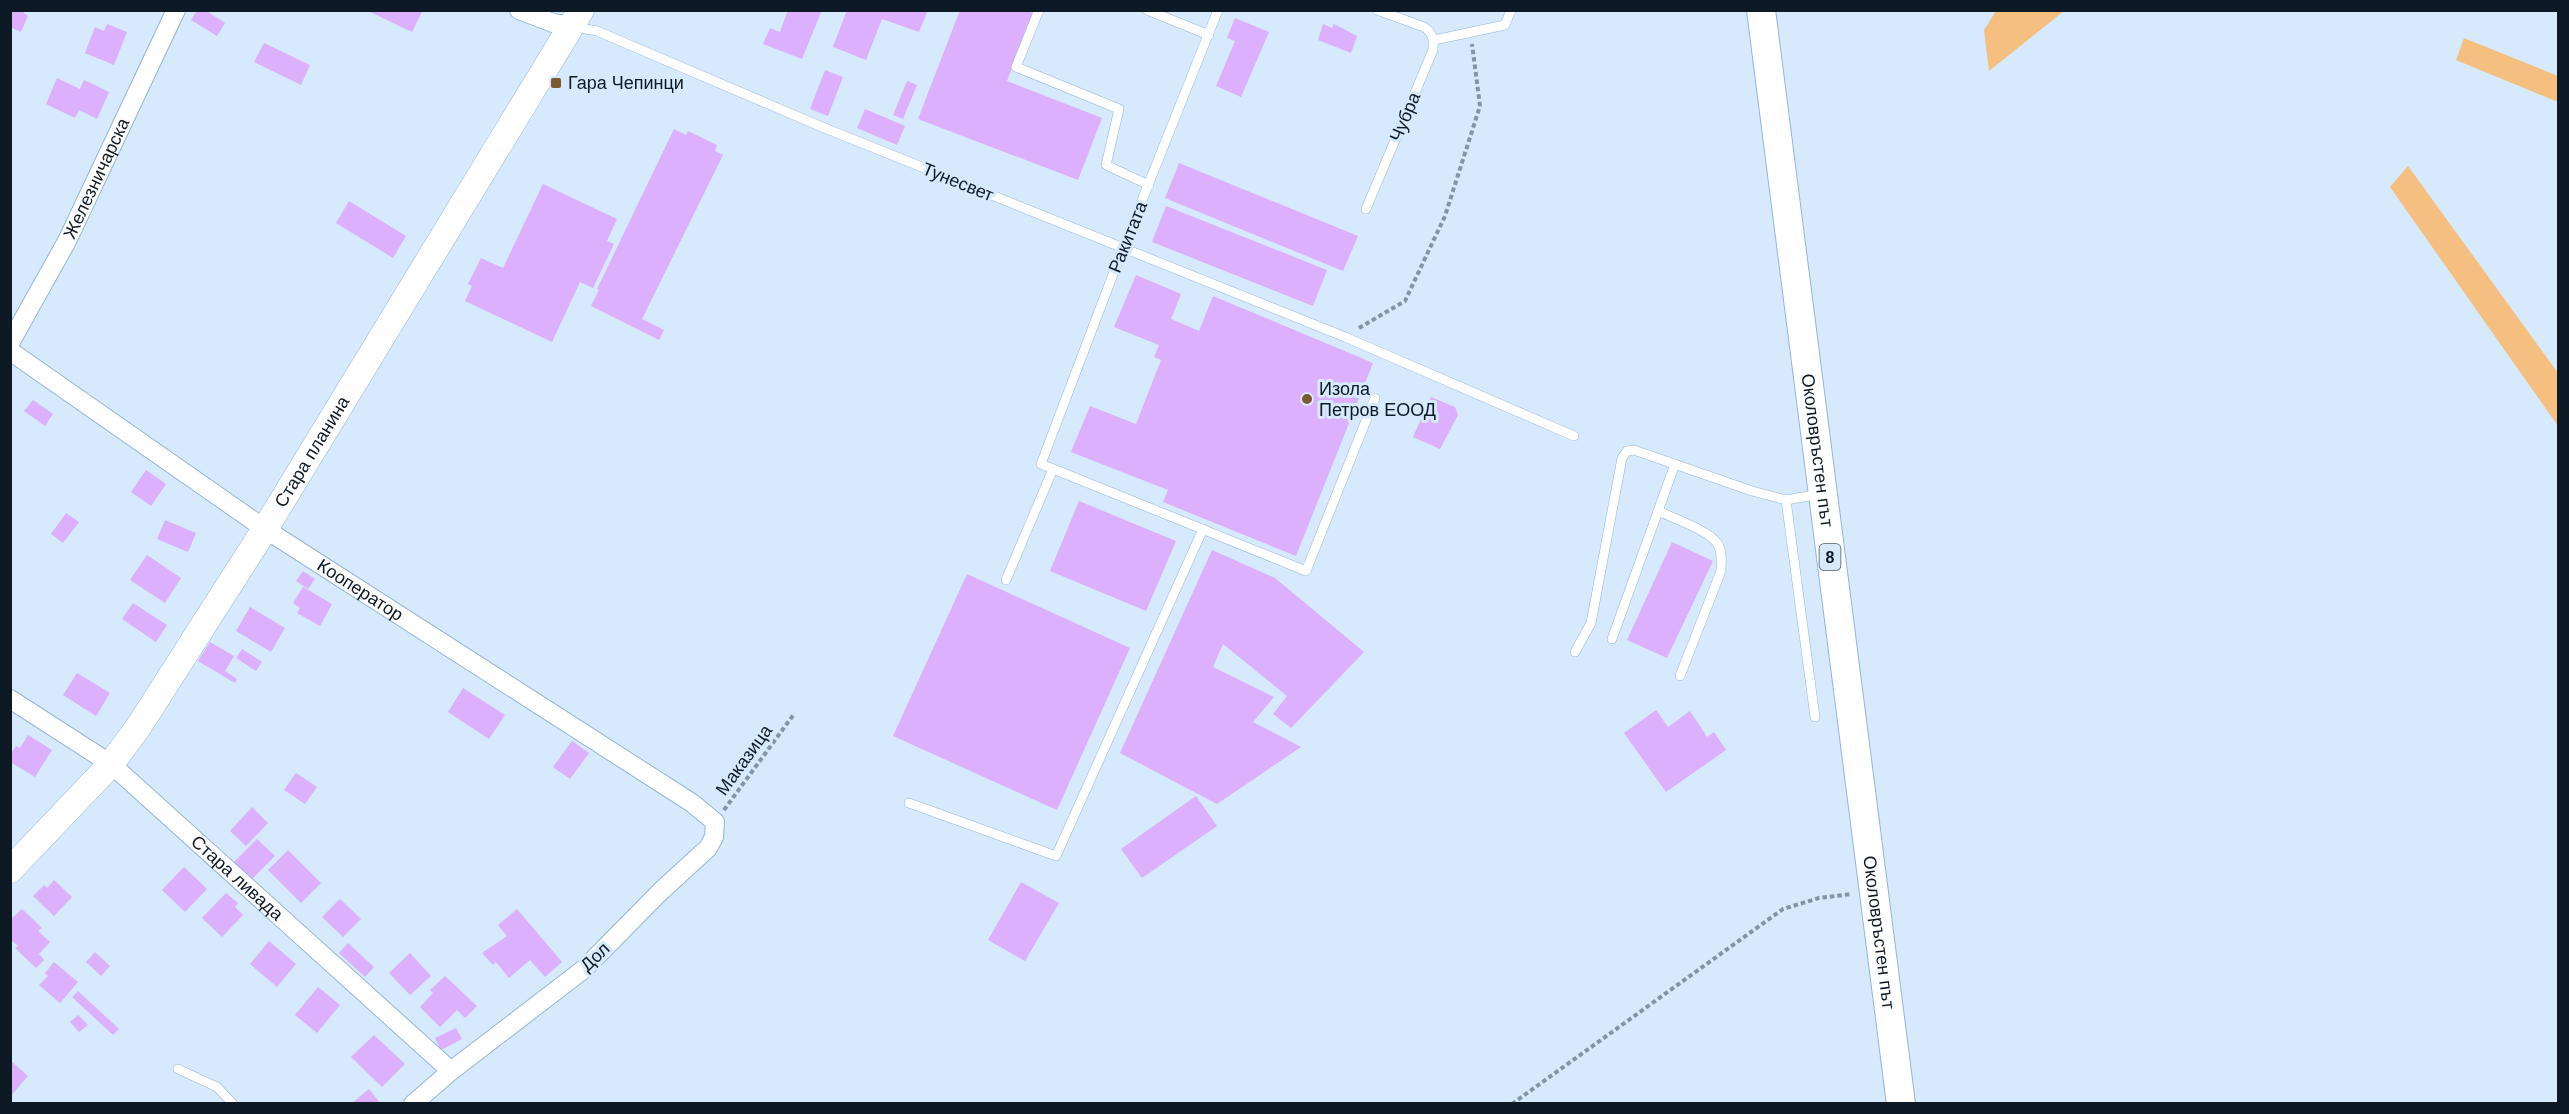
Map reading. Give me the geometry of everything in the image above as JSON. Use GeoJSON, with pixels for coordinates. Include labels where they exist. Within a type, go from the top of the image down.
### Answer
{"type":"FeatureCollection","features":[{"type":"Feature","properties":{"kind":"main road","name":"Околовръстен път"},"geometry":{"type":"LineString","coordinates":[[1761,10],[1793,248],[1821,494],[1901,1104]]}},
{"type":"Feature","properties":{"kind":"street","name":"Железничарска"},"geometry":{"type":"LineString","coordinates":[[10,343],[67,241],[176,10]]}},
{"type":"Feature","properties":{"kind":"street"},"geometry":{"type":"LineString","coordinates":[[519,10],[553,23],[576,18]]}},
{"type":"Feature","properties":{"kind":"street","name":"Стара планина"},"geometry":{"type":"LineString","coordinates":[[10,870],[111,764],[139,726],[265,529],[576,18]]}},
{"type":"Feature","properties":{"kind":"street","name":"Кооператор"},"geometry":{"type":"LineString","coordinates":[[10,351],[265,529],[692,803],[715,822]]}},
{"type":"Feature","properties":{"kind":"street","name":"Стара ливада"},"geometry":{"type":"LineString","coordinates":[[10,699],[111,764],[451,1071]]}},
{"type":"Feature","properties":{"kind":"street","name":"Дол"},"geometry":{"type":"LineString","coordinates":[[413,1104],[451,1071],[584,969],[661,891],[708,848],[714,837],[715,822]]}},
{"type":"Feature","properties":{"kind":"lane"},"geometry":{"type":"LineString","coordinates":[[1039,10],[1016,67],[1119,109],[1106,165],[1149,185]]}},
{"type":"Feature","properties":{"kind":"lane"},"geometry":{"type":"LineString","coordinates":[[1147,10],[1209,35]]}},
{"type":"Feature","properties":{"kind":"lane","name":"Ракитата"},"geometry":{"type":"LineString","coordinates":[[1053,469],[1041,464],[1218,10]]}},
{"type":"Feature","properties":{"kind":"lane"},"geometry":{"type":"LineString","coordinates":[[1377,10],[1424,27],[1430,31],[1434,40],[1505,26],[1512,10]]}},
{"type":"Feature","properties":{"kind":"lane","name":"Тунесвет"},"geometry":{"type":"LineString","coordinates":[[576,18],[597,31],[822,127],[1345,337],[1574,436]]}},
{"type":"Feature","properties":{"kind":"lane","name":"Чубра"},"geometry":{"type":"LineString","coordinates":[[1366,209],[1433,50],[1434,40]]}},
{"type":"Feature","properties":{"kind":"lane"},"geometry":{"type":"LineString","coordinates":[[1006,580],[1053,469],[1306,571],[1375,398]]}},
{"type":"Feature","properties":{"kind":"lane"},"geometry":{"type":"LineString","coordinates":[[1575,652],[1592,623],[1622,458],[1628,452],[1634,450],[1752,491],[1786,500],[1821,494]]}},
{"type":"Feature","properties":{"kind":"lane"},"geometry":{"type":"LineString","coordinates":[[1612,639],[1675,464]]}},
{"type":"Feature","properties":{"kind":"lane"},"geometry":{"type":"LineString","coordinates":[[1786,500],[1815,717]]}},
{"type":"Feature","properties":{"kind":"lane"},"geometry":{"type":"LineString","coordinates":[[1658,511],[1706,534],[1718,543],[1722,556],[1720,572],[1680,676]]}},
{"type":"Feature","properties":{"kind":"lane"},"geometry":{"type":"LineString","coordinates":[[909,803],[1056,856],[1203,529]]}},
{"type":"Feature","properties":{"kind":"lane"},"geometry":{"type":"LineString","coordinates":[[178,1069],[217,1087],[233,1104]]}},
{"type":"Feature","properties":{"kind":"path"},"geometry":{"type":"LineString","coordinates":[[1345,337],[1405,301],[1445,216],[1480,106],[1470,33]]}},
{"type":"Feature","properties":{"kind":"path","name":"Маказица"},"geometry":{"type":"LineString","coordinates":[[715,822],[794,714]]}},
{"type":"Feature","properties":{"kind":"path"},"geometry":{"type":"LineString","coordinates":[[1512,1104],[1784,909],[1819,898],[1874,892]]}},
{"type":"Feature","properties":{"kind":"shaded area"},"geometry":{"type":"Polygon","coordinates":[[[1996,11],[2064,11],[1989,71],[1984,30],[1996,11]]]}},
{"type":"Feature","properties":{"kind":"shaded area"},"geometry":{"type":"Polygon","coordinates":[[[2464,38],[2558,76],[2558,102],[2456,60],[2464,38]]]}},
{"type":"Feature","properties":{"kind":"shaded area"},"geometry":{"type":"Polygon","coordinates":[[[2408,166],[2558,373],[2558,426],[2390,187],[2408,166]]]}},
{"type":"Feature","properties":{"kind":"building"},"geometry":{"type":"Polygon","coordinates":[[[10,10],[25,10],[24,13],[28,16],[21,32],[10,27],[10,10]]]}},
{"type":"Feature","properties":{"kind":"building"},"geometry":{"type":"Polygon","coordinates":[[[197,10],[205,10],[225,23],[217,36],[191,20],[197,10]]]}},
{"type":"Feature","properties":{"kind":"building"},"geometry":{"type":"Polygon","coordinates":[[[366,10],[423,10],[412,32],[366,10]]]}},
{"type":"Feature","properties":{"kind":"building"},"geometry":{"type":"Polygon","coordinates":[[[788,10],[822,10],[802,59],[763,44],[770,28],[780,32],[788,10]]]}},
{"type":"Feature","properties":{"kind":"building"},"geometry":{"type":"Polygon","coordinates":[[[847,10],[928,10],[919,32],[882,19],[866,60],[833,47],[847,10]]]}},
{"type":"Feature","properties":{"kind":"building"},"geometry":{"type":"Polygon","coordinates":[[[960,10],[1026,10],[1033,13],[1007,81],[1102,118],[1078,180],[918,119],[960,10]]]}},
{"type":"Feature","properties":{"kind":"building"},"geometry":{"type":"Polygon","coordinates":[[[1235,18],[1269,32],[1241,97],[1216,86],[1235,41],[1227,38],[1235,18]]]}},
{"type":"Feature","properties":{"kind":"building"},"geometry":{"type":"Polygon","coordinates":[[[107,24],[127,32],[114,65],[85,53],[95,27],[104,31],[107,24]]]}},
{"type":"Feature","properties":{"kind":"building"},"geometry":{"type":"Polygon","coordinates":[[[1323,24],[1332,28],[1334,24],[1357,36],[1351,53],[1318,40],[1323,24]]]}},
{"type":"Feature","properties":{"kind":"building"},"geometry":{"type":"Polygon","coordinates":[[[264,43],[310,65],[301,85],[254,62],[264,43]]]}},
{"type":"Feature","properties":{"kind":"building"},"geometry":{"type":"Polygon","coordinates":[[[825,70],[843,77],[828,116],[810,109],[825,70]]]}},
{"type":"Feature","properties":{"kind":"building"},"geometry":{"type":"Polygon","coordinates":[[[57,78],[80,89],[84,80],[109,92],[97,119],[79,110],[75,118],[46,104],[57,78]]]}},
{"type":"Feature","properties":{"kind":"building"},"geometry":{"type":"Polygon","coordinates":[[[907,81],[917,85],[903,119],[893,115],[907,81]]]}},
{"type":"Feature","properties":{"kind":"building"},"geometry":{"type":"Polygon","coordinates":[[[865,109],[905,126],[897,145],[857,128],[865,109]]]}},
{"type":"Feature","properties":{"kind":"building"},"geometry":{"type":"Polygon","coordinates":[[[674,129],[686,135],[688,131],[717,145],[715,151],[723,155],[642,319],[664,330],[659,340],[591,306],[674,129]]]}},
{"type":"Feature","properties":{"kind":"building"},"geometry":{"type":"Polygon","coordinates":[[[1179,163],[1358,236],[1343,271],[1165,198],[1179,163]]]}},
{"type":"Feature","properties":{"kind":"building"},"geometry":{"type":"Polygon","coordinates":[[[543,184],[617,219],[607,241],[614,244],[593,288],[580,282],[552,342],[465,301],[472,286],[468,284],[481,258],[503,268],[543,184]]]}},
{"type":"Feature","properties":{"kind":"building"},"geometry":{"type":"Polygon","coordinates":[[[349,201],[406,236],[393,258],[336,223],[349,201]]]}},
{"type":"Feature","properties":{"kind":"building"},"geometry":{"type":"Polygon","coordinates":[[[1166,206],[1327,270],[1313,306],[1152,242],[1166,206]]]}},
{"type":"Feature","properties":{"kind":"building"},"geometry":{"type":"Polygon","coordinates":[[[1136,275],[1181,294],[1171,319],[1199,331],[1213,296],[1373,363],[1296,556],[1163,502],[1168,490],[1071,452],[1090,406],[1136,424],[1161,360],[1154,357],[1159,345],[1114,327],[1136,275]]]}},
{"type":"Feature","properties":{"kind":"building"},"geometry":{"type":"Polygon","coordinates":[[[1431,397],[1455,407],[1458,415],[1440,449],[1413,437],[1431,397]]]}},
{"type":"Feature","properties":{"kind":"building"},"geometry":{"type":"Polygon","coordinates":[[[33,400],[53,414],[45,426],[24,411],[33,400]]]}},
{"type":"Feature","properties":{"kind":"building"},"geometry":{"type":"Polygon","coordinates":[[[146,470],[166,484],[151,506],[131,492],[146,470]]]}},
{"type":"Feature","properties":{"kind":"building"},"geometry":{"type":"Polygon","coordinates":[[[1079,501],[1176,541],[1146,611],[1050,571],[1079,501]]]}},
{"type":"Feature","properties":{"kind":"building"},"geometry":{"type":"Polygon","coordinates":[[[66,513],[79,522],[63,543],[51,534],[66,513]]]}},
{"type":"Feature","properties":{"kind":"building"},"geometry":{"type":"Polygon","coordinates":[[[165,520],[196,533],[188,552],[157,539],[165,520]]]}},
{"type":"Feature","properties":{"kind":"building"},"geometry":{"type":"Polygon","coordinates":[[[1672,542],[1713,561],[1667,658],[1627,640],[1672,542]]]}},
{"type":"Feature","properties":{"kind":"building"},"geometry":{"type":"Polygon","coordinates":[[[1212,550],[1275,578],[1364,652],[1291,728],[1273,714],[1287,696],[1223,644],[1213,667],[1274,697],[1253,722],[1301,747],[1217,804],[1120,753],[1212,550]]]}},
{"type":"Feature","properties":{"kind":"building"},"geometry":{"type":"Polygon","coordinates":[[[147,555],[181,578],[165,603],[130,580],[147,555]]]}},
{"type":"Feature","properties":{"kind":"building"},"geometry":{"type":"Polygon","coordinates":[[[303,571],[315,579],[308,589],[296,581],[303,571]]]}},
{"type":"Feature","properties":{"kind":"building"},"geometry":{"type":"Polygon","coordinates":[[[967,574],[1130,648],[1057,810],[893,736],[967,574]]]}},
{"type":"Feature","properties":{"kind":"building"},"geometry":{"type":"Polygon","coordinates":[[[303,587],[332,604],[320,626],[297,613],[300,608],[293,603],[303,587]]]}},
{"type":"Feature","properties":{"kind":"building"},"geometry":{"type":"Polygon","coordinates":[[[133,603],[167,625],[156,642],[122,619],[133,603]]]}},
{"type":"Feature","properties":{"kind":"building"},"geometry":{"type":"Polygon","coordinates":[[[250,607],[285,628],[271,652],[236,631],[250,607]]]}},
{"type":"Feature","properties":{"kind":"building"},"geometry":{"type":"Polygon","coordinates":[[[210,642],[234,656],[225,671],[237,679],[235,683],[198,661],[210,642]]]}},
{"type":"Feature","properties":{"kind":"building"},"geometry":{"type":"Polygon","coordinates":[[[242,649],[262,662],[256,671],[236,658],[242,649]]]}},
{"type":"Feature","properties":{"kind":"building"},"geometry":{"type":"Polygon","coordinates":[[[77,673],[110,693],[96,716],[63,695],[77,673]]]}},
{"type":"Feature","properties":{"kind":"building"},"geometry":{"type":"Polygon","coordinates":[[[463,688],[505,715],[489,739],[448,712],[463,688]]]}},
{"type":"Feature","properties":{"kind":"building"},"geometry":{"type":"Polygon","coordinates":[[[1656,710],[1668,727],[1690,711],[1707,737],[1714,732],[1726,750],[1666,792],[1624,733],[1656,710]]]}},
{"type":"Feature","properties":{"kind":"building"},"geometry":{"type":"Polygon","coordinates":[[[28,735],[52,750],[35,777],[10,762],[10,755],[16,746],[20,748],[28,735]]]}},
{"type":"Feature","properties":{"kind":"building"},"geometry":{"type":"Polygon","coordinates":[[[572,741],[589,753],[570,779],[553,767],[572,741]]]}},
{"type":"Feature","properties":{"kind":"building"},"geometry":{"type":"Polygon","coordinates":[[[296,773],[317,787],[305,804],[284,790],[296,773]]]}},
{"type":"Feature","properties":{"kind":"building"},"geometry":{"type":"Polygon","coordinates":[[[1196,796],[1217,826],[1142,878],[1121,849],[1196,796]]]}},
{"type":"Feature","properties":{"kind":"building"},"geometry":{"type":"Polygon","coordinates":[[[252,807],[268,823],[246,846],[230,831],[252,807]]]}},
{"type":"Feature","properties":{"kind":"building"},"geometry":{"type":"Polygon","coordinates":[[[257,839],[275,856],[252,879],[234,862],[257,839]]]}},
{"type":"Feature","properties":{"kind":"building"},"geometry":{"type":"Polygon","coordinates":[[[288,850],[321,883],[301,903],[268,870],[288,850]]]}},
{"type":"Feature","properties":{"kind":"building"},"geometry":{"type":"Polygon","coordinates":[[[184,867],[207,889],[185,912],[162,890],[184,867]]]}},
{"type":"Feature","properties":{"kind":"building"},"geometry":{"type":"Polygon","coordinates":[[[54,880],[72,897],[54,916],[33,896],[44,885],[47,888],[54,880]]]}},
{"type":"Feature","properties":{"kind":"building"},"geometry":{"type":"Polygon","coordinates":[[[1021,882],[1059,903],[1025,961],[988,940],[1021,882]]]}},
{"type":"Feature","properties":{"kind":"building"},"geometry":{"type":"Polygon","coordinates":[[[226,893],[238,903],[235,907],[243,915],[222,937],[202,918],[226,893]]]}},
{"type":"Feature","properties":{"kind":"building"},"geometry":{"type":"Polygon","coordinates":[[[340,899],[361,919],[343,937],[322,917],[340,899]]]}},
{"type":"Feature","properties":{"kind":"building"},"geometry":{"type":"Polygon","coordinates":[[[22,909],[42,928],[38,931],[50,942],[39,954],[44,960],[36,968],[15,948],[18,946],[10,939],[10,920],[22,909]]]}},
{"type":"Feature","properties":{"kind":"building"},"geometry":{"type":"Polygon","coordinates":[[[517,909],[562,962],[545,977],[530,960],[509,978],[496,962],[493,965],[482,953],[507,936],[498,925],[517,909]]]}},
{"type":"Feature","properties":{"kind":"building"},"geometry":{"type":"Polygon","coordinates":[[[269,941],[296,964],[277,987],[250,964],[269,941]]]}},
{"type":"Feature","properties":{"kind":"building"},"geometry":{"type":"Polygon","coordinates":[[[348,943],[374,967],[365,977],[339,953],[348,943]]]}},
{"type":"Feature","properties":{"kind":"building"},"geometry":{"type":"Polygon","coordinates":[[[95,952],[110,966],[101,976],[86,962],[95,952]]]}},
{"type":"Feature","properties":{"kind":"building"},"geometry":{"type":"Polygon","coordinates":[[[410,953],[431,976],[410,995],[389,973],[410,953]]]}},
{"type":"Feature","properties":{"kind":"building"},"geometry":{"type":"Polygon","coordinates":[[[54,962],[78,982],[60,1003],[39,985],[48,976],[45,973],[54,962]]]}},
{"type":"Feature","properties":{"kind":"building"},"geometry":{"type":"Polygon","coordinates":[[[445,976],[477,1006],[465,1018],[457,1010],[440,1027],[420,1007],[433,993],[430,990],[445,976]]]}},
{"type":"Feature","properties":{"kind":"building"},"geometry":{"type":"Polygon","coordinates":[[[318,987],[340,1005],[317,1033],[295,1015],[318,987]]]}},
{"type":"Feature","properties":{"kind":"building"},"geometry":{"type":"Polygon","coordinates":[[[78,991],[119,1029],[113,1035],[72,997],[78,991]]]}},
{"type":"Feature","properties":{"kind":"building"},"geometry":{"type":"Polygon","coordinates":[[[78,1015],[88,1025],[79,1032],[70,1022],[78,1015]]]}},
{"type":"Feature","properties":{"kind":"building"},"geometry":{"type":"Polygon","coordinates":[[[456,1028],[462,1039],[441,1050],[435,1038],[456,1028]]]}},
{"type":"Feature","properties":{"kind":"building"},"geometry":{"type":"Polygon","coordinates":[[[374,1035],[405,1064],[382,1087],[351,1057],[374,1035]]]}},
{"type":"Feature","properties":{"kind":"building"},"geometry":{"type":"Polygon","coordinates":[[[10,1060],[28,1076],[10,1097],[10,1060]]]}},
{"type":"Feature","properties":{"kind":"building"},"geometry":{"type":"Polygon","coordinates":[[[369,1089],[381,1104],[351,1104],[369,1089]]]}},
{"type":"Feature","properties":{"kind":"place","name":"Гара Чепинци"},"geometry":{"type":"Point","coordinates":[556,83]}},
{"type":"Feature","properties":{"kind":"place","name":"Изола Петров ЕООД"},"geometry":{"type":"Point","coordinates":[1307,399]}}]}
